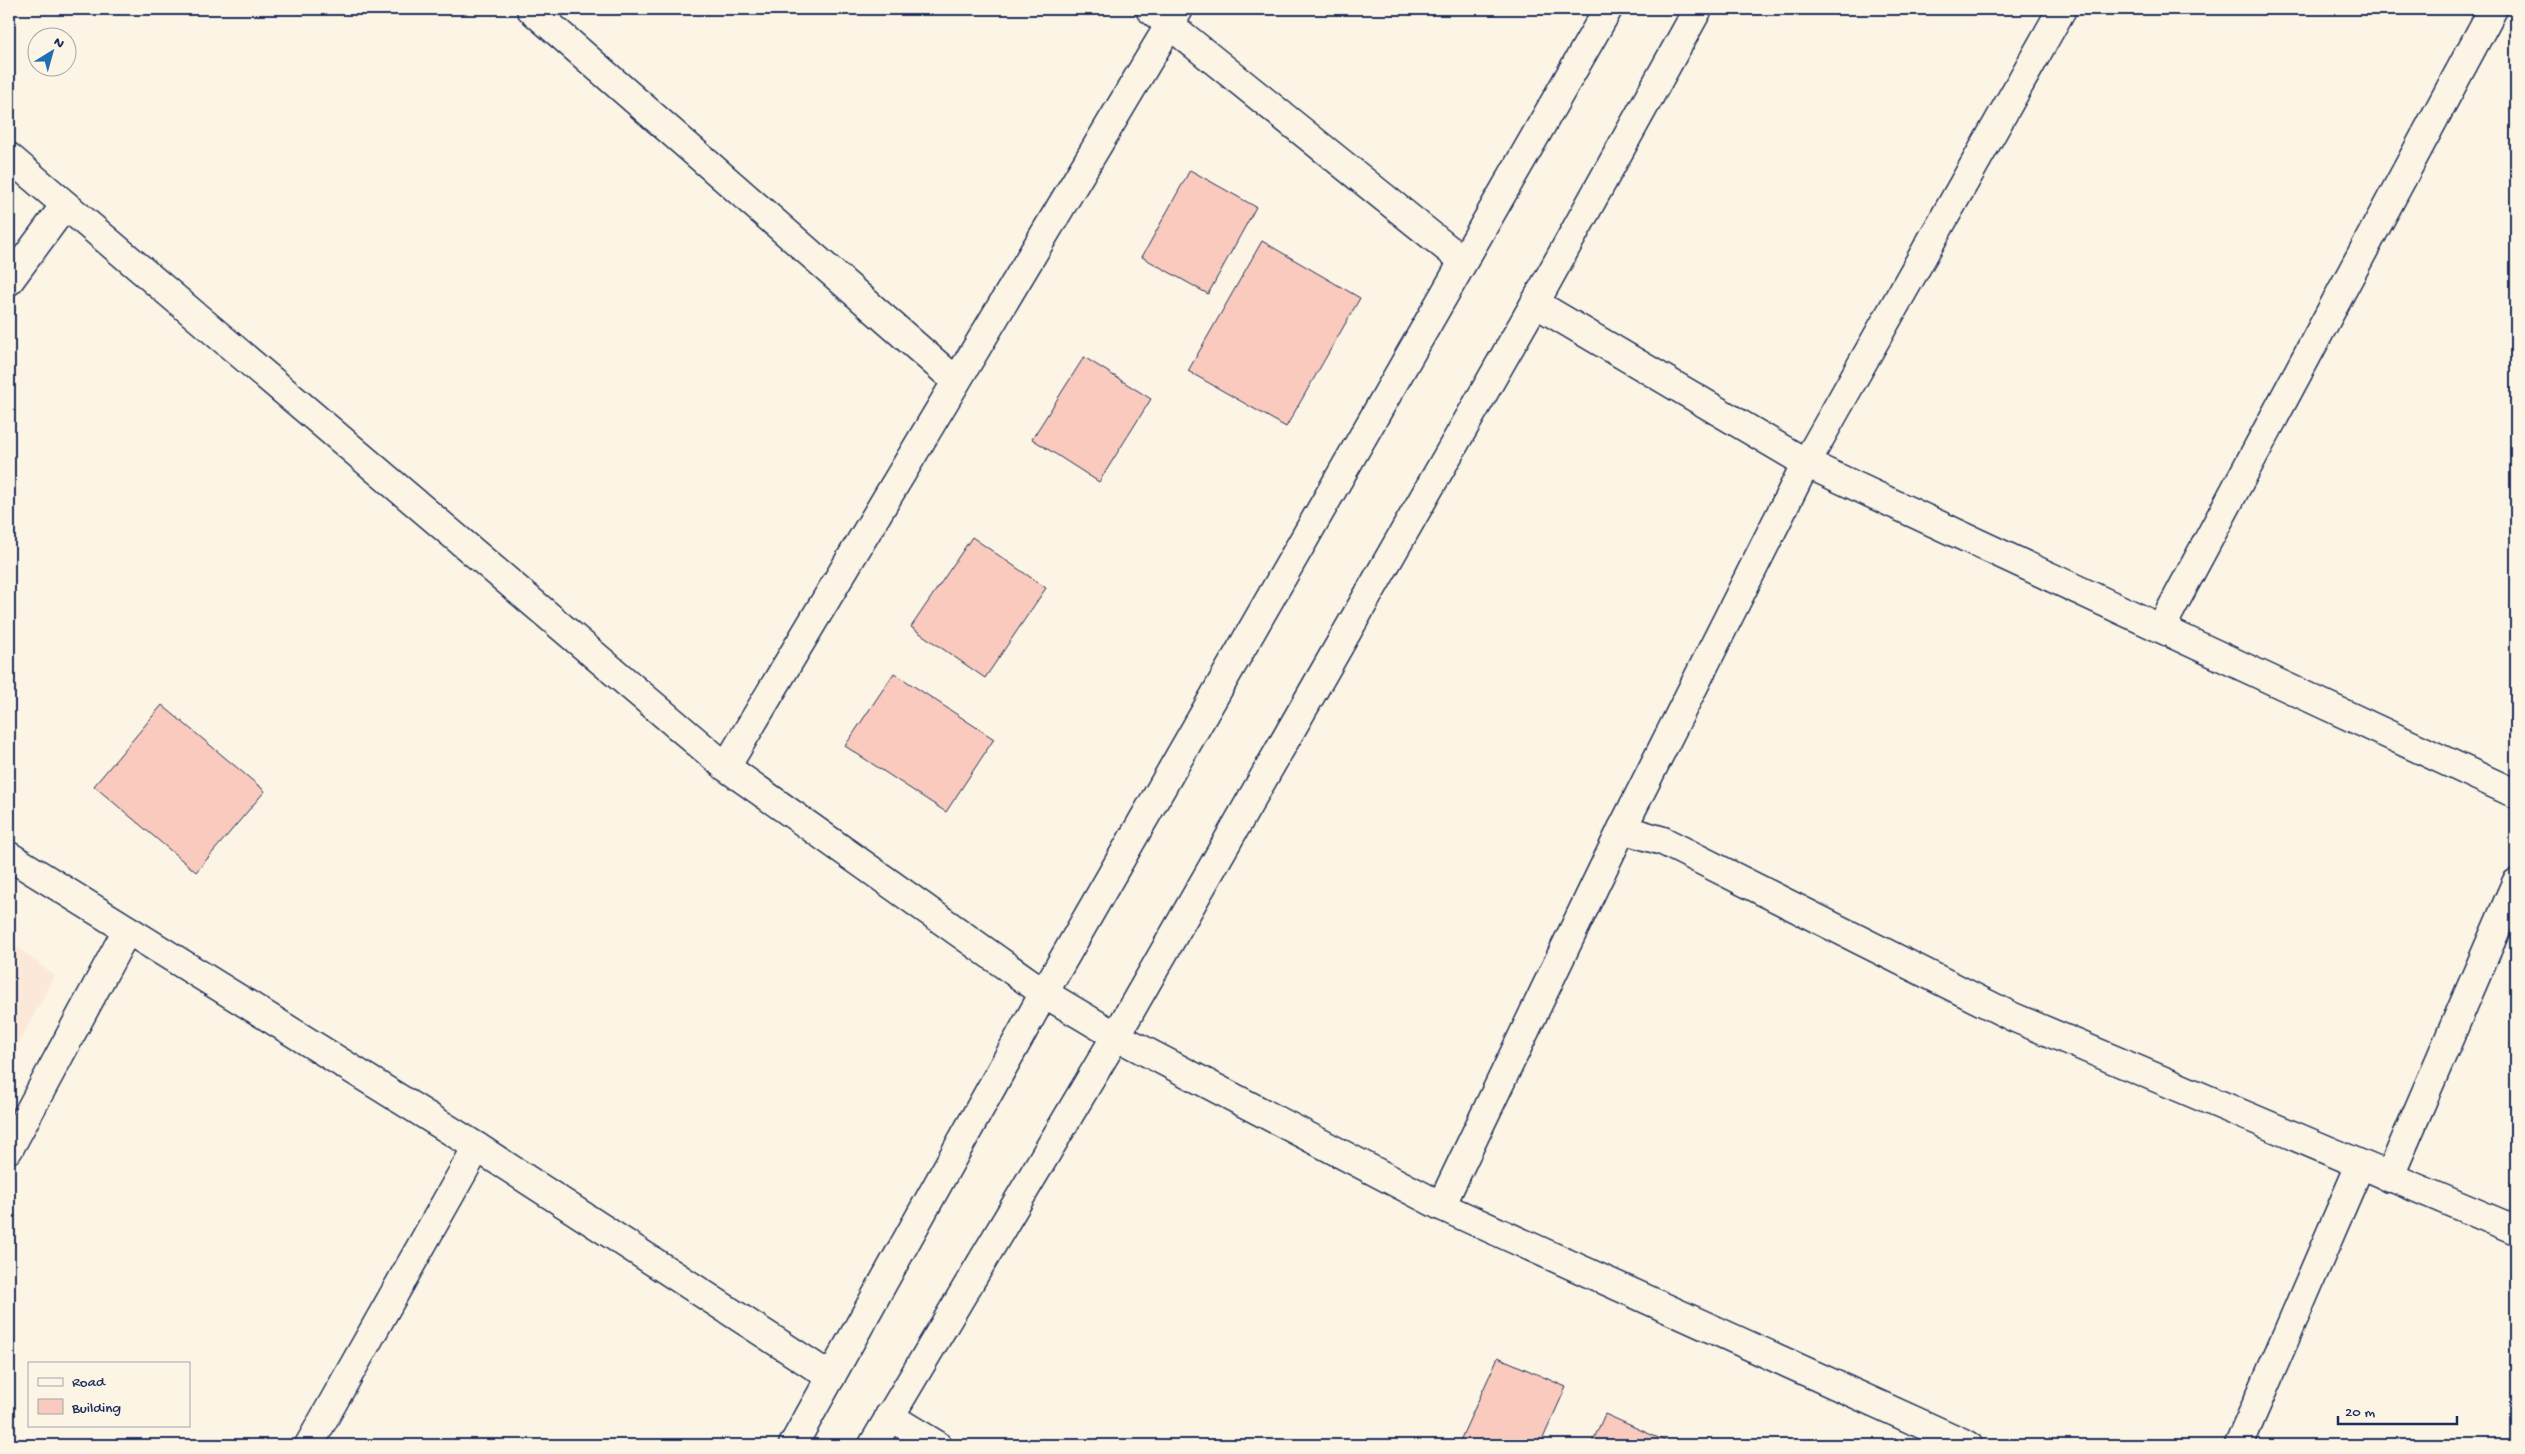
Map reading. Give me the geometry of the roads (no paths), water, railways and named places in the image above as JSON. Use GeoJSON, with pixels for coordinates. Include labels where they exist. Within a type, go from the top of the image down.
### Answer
{"type":"FeatureCollection","features":[{"type":"Feature","properties":{"kind":"street"},"geometry":{"type":"LineString","coordinates":[[531,9],[956,381]]}},
{"type":"Feature","properties":{"kind":"street"},"geometry":{"type":"LineString","coordinates":[[793,1445],[1044,993],[1608,9]]}},
{"type":"Feature","properties":{"kind":"street"},"geometry":{"type":"LineString","coordinates":[[873,1445],[1116,1036],[1535,303],[1698,9]]}},
{"type":"Feature","properties":{"kind":"street"},"geometry":{"type":"LineString","coordinates":[[1442,1206],[1622,829],[1806,462],[2062,9]]}},
{"type":"Feature","properties":{"kind":"street"},"geometry":{"type":"LineString","coordinates":[[2161,628],[2493,9]]}},
{"type":"Feature","properties":{"kind":"street"},"geometry":{"type":"LineString","coordinates":[[726,767],[956,381],[1166,14],[1463,262]]}},
{"type":"Feature","properties":{"kind":"street"},"geometry":{"type":"LineString","coordinates":[[9,157],[726,767],[1044,993],[1116,1036],[1442,1206],[1968,1445]]}},
{"type":"Feature","properties":{"kind":"street"},"geometry":{"type":"LineString","coordinates":[[9,281],[65,205]]}},
{"type":"Feature","properties":{"kind":"street"},"geometry":{"type":"LineString","coordinates":[[1535,303],[1806,462],[2516,794]]}},
{"type":"Feature","properties":{"kind":"street"},"geometry":{"type":"LineString","coordinates":[[1622,829],[1663,841],[2013,1017],[2389,1178],[2516,1230]]}},
{"type":"Feature","properties":{"kind":"street"},"geometry":{"type":"LineString","coordinates":[[9,856],[477,1147],[831,1377]]}},
{"type":"Feature","properties":{"kind":"street"},"geometry":{"type":"LineString","coordinates":[[2389,1178],[2516,883]]}},
{"type":"Feature","properties":{"kind":"street"},"geometry":{"type":"LineString","coordinates":[[9,1149],[127,930]]}},
{"type":"Feature","properties":{"kind":"street"},"geometry":{"type":"LineString","coordinates":[[309,1445],[477,1147]]}},
{"type":"Feature","properties":{"kind":"street"},"geometry":{"type":"LineString","coordinates":[[2239,1445],[2360,1165]]}},
{"type":"Feature","properties":{"kind":"street"},"geometry":{"type":"LineString","coordinates":[[889,1416],[937,1445]]}}]}
